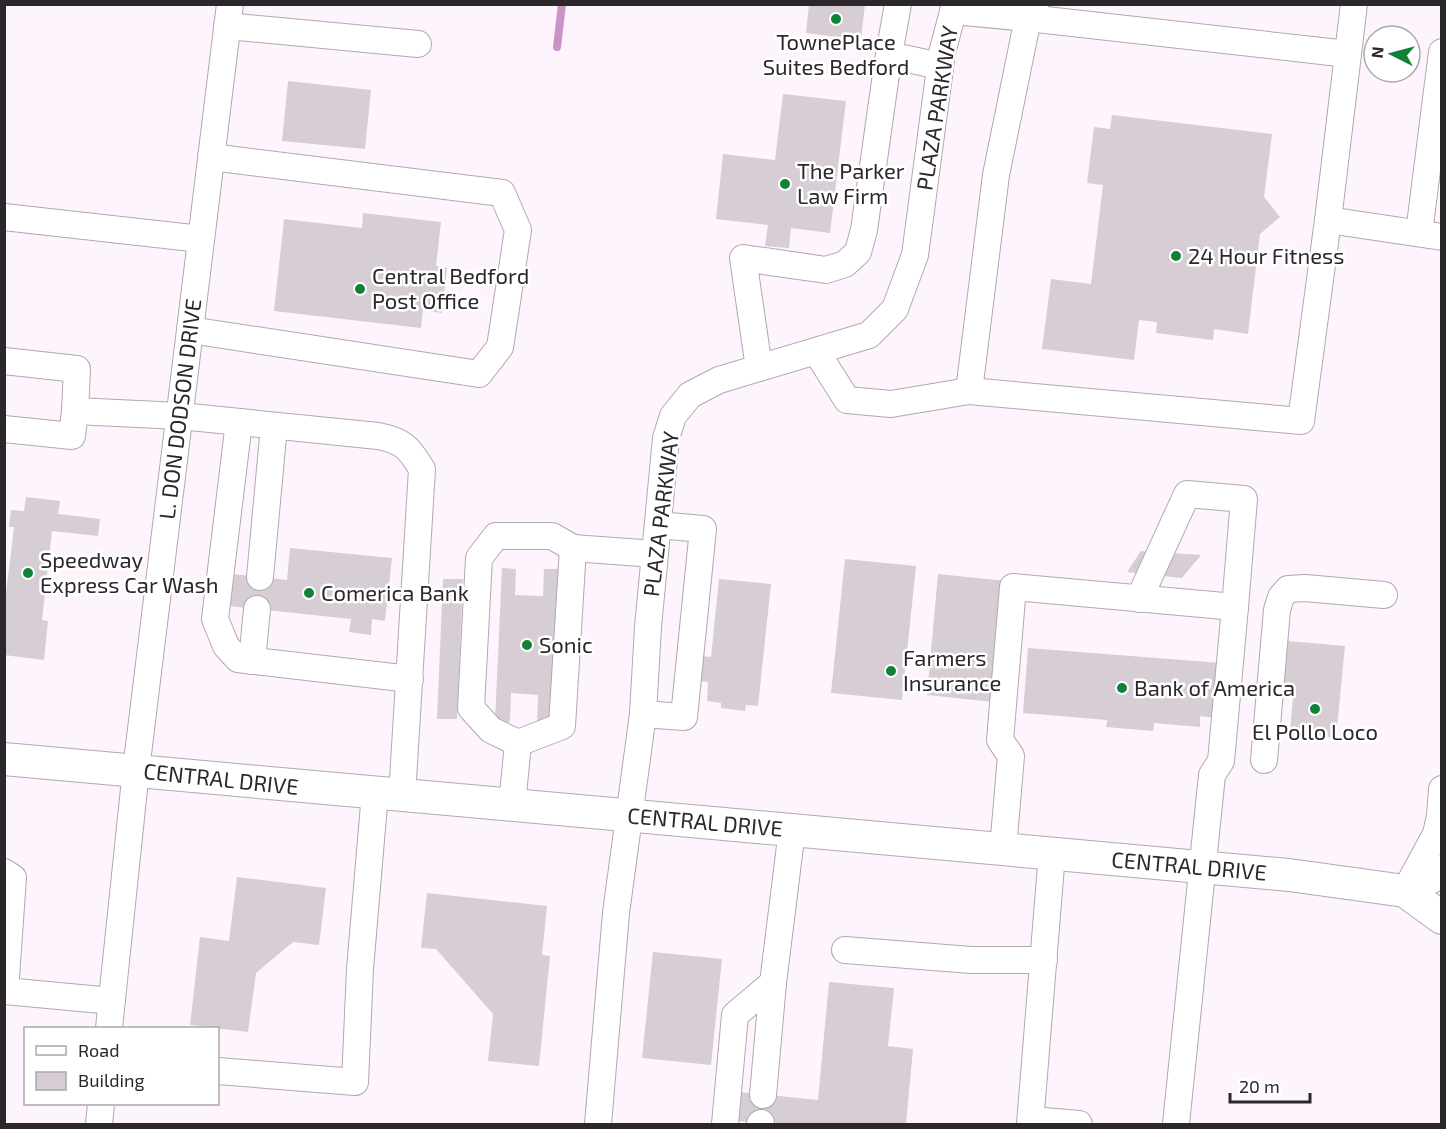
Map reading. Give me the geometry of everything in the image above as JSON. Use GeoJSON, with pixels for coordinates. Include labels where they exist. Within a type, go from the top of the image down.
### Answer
{"type":"FeatureCollection","features":[{"type":"Feature","properties":{"kind":"main road","name":"CENTRAL DRIVE"},"geometry":{"type":"LineString","coordinates":[[4,759],[1304,877],[1405,891],[1442,918]]}},
{"type":"Feature","properties":{"kind":"main road"},"geometry":{"type":"LineString","coordinates":[[1405,891],[1442,871]]}},
{"type":"Feature","properties":{"kind":"street"},"geometry":{"type":"LineString","coordinates":[[759,368],[743,258],[826,270],[845,264],[858,252],[864,230],[898,4]]}},
{"type":"Feature","properties":{"kind":"street"},"geometry":{"type":"LineString","coordinates":[[816,351],[847,400],[891,404],[969,391],[1301,421],[1354,4]]}},
{"type":"Feature","properties":{"kind":"street"},"geometry":{"type":"LineString","coordinates":[[954,8],[1032,11],[1348,54]]}},
{"type":"Feature","properties":{"kind":"street","name":"PLAZA PARKWAY"},"geometry":{"type":"LineString","coordinates":[[598,1125],[616,913],[643,714],[666,438],[673,416],[690,395],[720,380],[869,335],[895,309],[915,255],[940,66],[954,8]]}},
{"type":"Feature","properties":{"kind":"street"},"geometry":{"type":"LineString","coordinates":[[969,391],[996,176],[1032,11]]}},
{"type":"Feature","properties":{"kind":"street"},"geometry":{"type":"LineString","coordinates":[[228,15],[418,44]]}},
{"type":"Feature","properties":{"kind":"street","name":"L. DON DODSON DRIVE"},"geometry":{"type":"LineString","coordinates":[[109,1027],[136,770],[228,15]]}},
{"type":"Feature","properties":{"kind":"street"},"geometry":{"type":"LineString","coordinates":[[1328,220],[1430,235],[1442,52]]}},
{"type":"Feature","properties":{"kind":"street"},"geometry":{"type":"LineString","coordinates":[[889,55],[940,66]]}},
{"type":"Feature","properties":{"kind":"street"},"geometry":{"type":"LineString","coordinates":[[190,330],[479,374],[500,348],[518,230],[501,193],[211,157]]}},
{"type":"Feature","properties":{"kind":"street"},"geometry":{"type":"LineString","coordinates":[[4,217],[201,239]]}},
{"type":"Feature","properties":{"kind":"street"},"geometry":{"type":"LineString","coordinates":[[4,361],[77,369],[72,436],[4,429]]}},
{"type":"Feature","properties":{"kind":"street"},"geometry":{"type":"LineString","coordinates":[[75,411],[180,416],[394,439],[409,448],[422,469],[410,679],[360,969],[355,1082],[219,1071]]}},
{"type":"Feature","properties":{"kind":"street"},"geometry":{"type":"LineString","coordinates":[[238,422],[215,619],[226,646],[245,660],[410,679]]}},
{"type":"Feature","properties":{"kind":"street"},"geometry":{"type":"LineString","coordinates":[[260,577],[274,426]]}},
{"type":"Feature","properties":{"kind":"street"},"geometry":{"type":"LineString","coordinates":[[1139,599],[1187,494],[1244,499],[1221,761],[1212,775],[1176,1125]]}},
{"type":"Feature","properties":{"kind":"street"},"geometry":{"type":"LineString","coordinates":[[643,714],[684,717],[703,529],[658,525]]}},
{"type":"Feature","properties":{"kind":"street"},"geometry":{"type":"LineString","coordinates":[[573,548],[562,726],[518,743],[491,730],[471,708],[479,558],[496,536],[552,536],[573,548],[655,554]]}},
{"type":"Feature","properties":{"kind":"street"},"geometry":{"type":"LineString","coordinates":[[1003,849],[1011,756],[1000,740],[1013,587],[1235,607]]}},
{"type":"Feature","properties":{"kind":"street"},"geometry":{"type":"LineString","coordinates":[[1264,760],[1277,610],[1281,597],[1288,589],[1305,588],[1384,595]]}},
{"type":"Feature","properties":{"kind":"street"},"geometry":{"type":"LineString","coordinates":[[245,660],[257,609]]}},
{"type":"Feature","properties":{"kind":"street"},"geometry":{"type":"LineString","coordinates":[[512,806],[518,743]]}},
{"type":"Feature","properties":{"kind":"street"},"geometry":{"type":"LineString","coordinates":[[1405,891],[1436,834],[1442,789]]}},
{"type":"Feature","properties":{"kind":"street"},"geometry":{"type":"LineString","coordinates":[[763,1095],[773,983],[792,830]]}},
{"type":"Feature","properties":{"kind":"street"},"geometry":{"type":"LineString","coordinates":[[1052,853],[1031,1122],[1079,1125]]}},
{"type":"Feature","properties":{"kind":"street"},"geometry":{"type":"LineString","coordinates":[[4,872],[13,878],[5,991],[112,1001]]}},
{"type":"Feature","properties":{"kind":"street"},"geometry":{"type":"LineString","coordinates":[[845,950],[971,960],[1044,960]]}},
{"type":"Feature","properties":{"kind":"street"},"geometry":{"type":"LineString","coordinates":[[725,1125],[735,1015],[773,983]]}},
{"type":"Feature","properties":{"kind":"street"},"geometry":{"type":"LineString","coordinates":[[99,1125],[101,1105]]}},
{"type":"Feature","properties":{"kind":"building","name":"TownePlace Suites Bedford"},"geometry":{"type":"Polygon","coordinates":[[[809,4],[865,4],[861,40],[806,33],[809,4]]]}},
{"type":"Feature","properties":{"kind":"building"},"geometry":{"type":"Polygon","coordinates":[[[288,81],[371,90],[365,149],[282,141],[288,81]]]}},
{"type":"Feature","properties":{"kind":"building"},"geometry":{"type":"Polygon","coordinates":[[[783,94],[846,101],[830,233],[791,228],[789,248],[765,246],[768,225],[716,219],[723,154],[775,160],[783,94]]]}},
{"type":"Feature","properties":{"kind":"building","name":"24 Hour Fitness"},"geometry":{"type":"Polygon","coordinates":[[[1112,115],[1272,134],[1264,197],[1280,217],[1260,234],[1248,334],[1214,329],[1213,340],[1156,333],[1157,322],[1139,320],[1134,360],[1042,349],[1051,279],[1091,284],[1103,185],[1087,183],[1094,127],[1110,129],[1112,115]]]}},
{"type":"Feature","properties":{"kind":"building","name":"Central Bedford Post Office"},"geometry":{"type":"Polygon","coordinates":[[[363,213],[441,222],[436,266],[447,268],[442,313],[423,310],[421,328],[274,311],[284,219],[362,228],[363,213]]]}},
{"type":"Feature","properties":{"kind":"building","name":"Speedway Express Car Wash"},"geometry":{"type":"Polygon","coordinates":[[[26,497],[60,501],[58,514],[100,519],[98,536],[52,531],[42,620],[48,621],[44,660],[4,655],[4,610],[14,527],[9,527],[11,510],[24,511],[26,497]]]}},
{"type":"Feature","properties":{"kind":"building","name":"Comerica Bank"},"geometry":{"type":"Polygon","coordinates":[[[290,548],[392,558],[385,621],[372,619],[371,635],[349,632],[351,619],[229,606],[232,574],[287,580],[290,548]]]}},
{"type":"Feature","properties":{"kind":"building"},"geometry":{"type":"Polygon","coordinates":[[[1141,551],[1201,555],[1182,578],[1127,572],[1141,551]]]}},
{"type":"Feature","properties":{"kind":"building"},"geometry":{"type":"Polygon","coordinates":[[[845,559],[916,566],[902,700],[831,693],[845,559]]]}},
{"type":"Feature","properties":{"kind":"building"},"geometry":{"type":"Polygon","coordinates":[[[502,568],[516,569],[515,595],[543,596],[544,569],[562,569],[555,725],[537,724],[538,695],[511,693],[510,722],[495,721],[502,568]]]}},
{"type":"Feature","properties":{"kind":"building"},"geometry":{"type":"Polygon","coordinates":[[[938,574],[1006,581],[994,702],[927,695],[938,574]]]}},
{"type":"Feature","properties":{"kind":"building"},"geometry":{"type":"Polygon","coordinates":[[[443,579],[463,579],[457,719],[437,719],[443,579]]]}},
{"type":"Feature","properties":{"kind":"building"},"geometry":{"type":"Polygon","coordinates":[[[719,579],[771,584],[758,706],[746,705],[745,711],[721,708],[721,703],[707,701],[708,682],[699,681],[702,656],[711,657],[719,579]]]}},
{"type":"Feature","properties":{"kind":"building","name":"El Pollo Loco"},"geometry":{"type":"Polygon","coordinates":[[[1288,641],[1345,646],[1336,738],[1290,733],[1294,684],[1284,683],[1288,641]]]}},
{"type":"Feature","properties":{"kind":"building","name":"Bank of America"},"geometry":{"type":"Polygon","coordinates":[[[1028,648],[1221,663],[1217,718],[1200,716],[1200,727],[1154,723],[1153,731],[1106,727],[1107,720],[1023,713],[1028,648]]]}},
{"type":"Feature","properties":{"kind":"building"},"geometry":{"type":"Polygon","coordinates":[[[237,877],[326,888],[319,945],[293,942],[256,973],[248,1032],[190,1025],[200,937],[229,941],[237,877]]]}},
{"type":"Feature","properties":{"kind":"building"},"geometry":{"type":"Polygon","coordinates":[[[427,893],[547,906],[542,955],[550,956],[539,1066],[488,1061],[493,1014],[436,949],[421,948],[427,893]]]}},
{"type":"Feature","properties":{"kind":"building"},"geometry":{"type":"Polygon","coordinates":[[[653,952],[722,959],[711,1065],[642,1058],[653,952]]]}},
{"type":"Feature","properties":{"kind":"building"},"geometry":{"type":"Polygon","coordinates":[[[829,982],[894,988],[888,1046],[913,1049],[906,1124],[775,1124],[737,1121],[739,1092],[818,1100],[829,982]]]}},
{"type":"Feature","properties":{"kind":"waterway"},"geometry":{"type":"LineString","coordinates":[[557,47],[562,4]]}},
{"type":"Feature","properties":{"kind":"place","name":"TownePlace Suites Bedford"},"geometry":{"type":"Point","coordinates":[836,19]}},
{"type":"Feature","properties":{"kind":"place","name":"The Parker Law Firm"},"geometry":{"type":"Point","coordinates":[785,184]}},
{"type":"Feature","properties":{"kind":"place","name":"24 Hour Fitness"},"geometry":{"type":"Point","coordinates":[1176,256]}},
{"type":"Feature","properties":{"kind":"place","name":"Central Bedford Post Office"},"geometry":{"type":"Point","coordinates":[360,289]}},
{"type":"Feature","properties":{"kind":"place","name":"Speedway Express Car Wash"},"geometry":{"type":"Point","coordinates":[28,573]}},
{"type":"Feature","properties":{"kind":"place","name":"Comerica Bank"},"geometry":{"type":"Point","coordinates":[309,593]}},
{"type":"Feature","properties":{"kind":"place","name":"Sonic"},"geometry":{"type":"Point","coordinates":[527,645]}},
{"type":"Feature","properties":{"kind":"place","name":"Farmers Insurance"},"geometry":{"type":"Point","coordinates":[891,671]}},
{"type":"Feature","properties":{"kind":"place","name":"Bank of America"},"geometry":{"type":"Point","coordinates":[1122,688]}},
{"type":"Feature","properties":{"kind":"place","name":"El Pollo Loco"},"geometry":{"type":"Point","coordinates":[1315,709]}}]}
